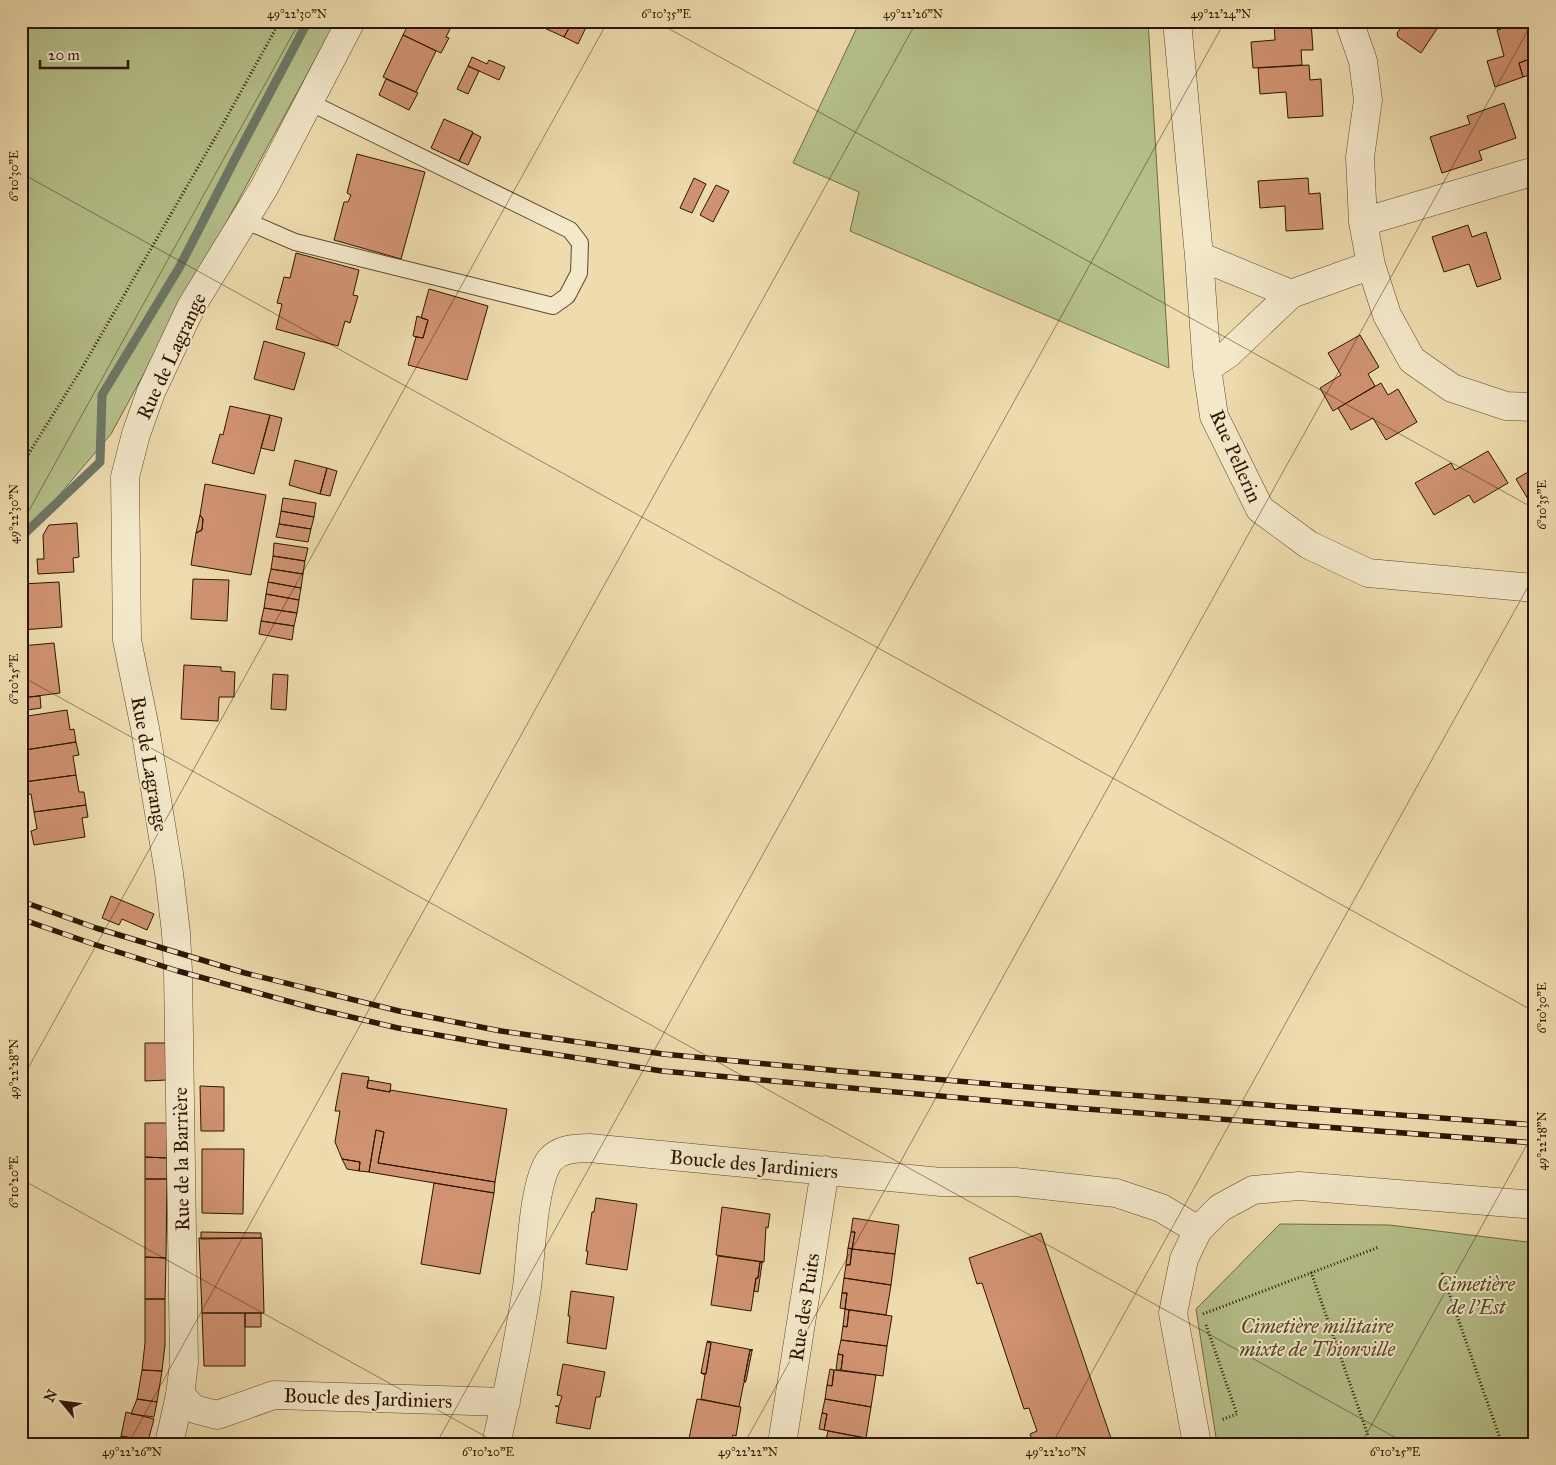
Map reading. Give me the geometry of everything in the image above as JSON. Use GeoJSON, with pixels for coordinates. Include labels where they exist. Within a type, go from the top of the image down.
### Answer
{"type":"FeatureCollection","features":[{"type":"Feature","properties":{"kind":"street","name":"Rue de Lagrange"},"geometry":{"type":"LineString","coordinates":[[169,873],[145,728],[127,640],[125,478],[136,434],[151,392],[191,307],[265,186],[351,21]]}},
{"type":"Feature","properties":{"kind":"street","name":"Rue Pellerin"},"geometry":{"type":"LineString","coordinates":[[1177,21],[1199,256],[1207,368],[1214,416],[1260,509],[1309,545],[1368,573],[1535,588]]}},
{"type":"Feature","properties":{"kind":"street"},"geometry":{"type":"LineString","coordinates":[[1349,21],[1363,61],[1368,100],[1360,157],[1363,222],[1371,265],[1387,315],[1412,360],[1452,388],[1506,406],[1535,407]]}},
{"type":"Feature","properties":{"kind":"street"},"geometry":{"type":"LineString","coordinates":[[1363,222],[1535,171]]}},
{"type":"Feature","properties":{"kind":"street"},"geometry":{"type":"LineString","coordinates":[[1199,256],[1291,294]]}},
{"type":"Feature","properties":{"kind":"street"},"geometry":{"type":"LineString","coordinates":[[1207,368],[1228,354],[1291,294],[1371,265]]}},
{"type":"Feature","properties":{"kind":"street","name":"Rue de la Barrière"},"geometry":{"type":"LineString","coordinates":[[169,873],[176,933],[178,981],[184,1363],[180,1395],[169,1444]]}},
{"type":"Feature","properties":{"kind":"street","name":"Boucle des Jardiniers"},"geometry":{"type":"LineString","coordinates":[[496,1444],[506,1402],[526,1287],[539,1185],[550,1161],[563,1150],[588,1148],[941,1182],[1014,1182],[1116,1193],[1161,1208],[1198,1230]]}},
{"type":"Feature","properties":{"kind":"street","name":"Rue des Puits"},"geometry":{"type":"LineString","coordinates":[[782,1444],[825,1170]]}},
{"type":"Feature","properties":{"kind":"street"},"geometry":{"type":"LineString","coordinates":[[1197,1444],[1174,1313],[1184,1259],[1198,1230],[1220,1208],[1253,1190],[1299,1186],[1535,1205]]}},
{"type":"Feature","properties":{"kind":"street","name":"Boucle des Jardiniers"},"geometry":{"type":"LineString","coordinates":[[180,1395],[194,1410],[217,1415],[274,1395],[506,1402]]}},
{"type":"Feature","properties":{"kind":"lane"},"geometry":{"type":"LineString","coordinates":[[244,220],[295,242],[553,306],[567,296],[579,273],[580,243],[570,230],[309,102]]}},
{"type":"Feature","properties":{"kind":"path"},"geometry":{"type":"LineString","coordinates":[[21,466],[82,368],[223,124],[280,21]]}},
{"type":"Feature","properties":{"kind":"path"},"geometry":{"type":"LineString","coordinates":[[1215,1422],[1237,1414],[1202,1314],[1379,1247]]}},
{"type":"Feature","properties":{"kind":"path"},"geometry":{"type":"LineString","coordinates":[[1311,1272],[1371,1444]]}},
{"type":"Feature","properties":{"kind":"path"},"geometry":{"type":"LineString","coordinates":[[1442,1273],[1502,1444]]}},
{"type":"Feature","properties":{"kind":"green space"},"geometry":{"type":"Polygon","coordinates":[[[21,21],[336,21],[111,434],[21,540],[21,21]]]}},
{"type":"Feature","properties":{"kind":"green space"},"geometry":{"type":"Polygon","coordinates":[[[860,21],[1148,21],[1169,368],[850,231],[859,192],[793,163],[860,21]]]}},
{"type":"Feature","properties":{"kind":"green space","name":"Cimetière militaire mixte de Thionville"},"geometry":{"type":"Polygon","coordinates":[[[1280,1224],[1389,1225],[1535,1243],[1535,1444],[1217,1444],[1196,1309],[1280,1224]]]}},
{"type":"Feature","properties":{"kind":"building"},"geometry":{"type":"Polygon","coordinates":[[[410,21],[454,21],[446,37],[449,38],[441,53],[403,35],[410,21]]]}},
{"type":"Feature","properties":{"kind":"building"},"geometry":{"type":"Polygon","coordinates":[[[529,21],[573,21],[564,37],[529,21]]]}},
{"type":"Feature","properties":{"kind":"building"},"geometry":{"type":"Polygon","coordinates":[[[573,21],[589,21],[578,44],[564,37],[573,21]]]}},
{"type":"Feature","properties":{"kind":"building"},"geometry":{"type":"Polygon","coordinates":[[[1274,21],[1311,21],[1313,50],[1301,50],[1302,65],[1253,68],[1251,42],[1275,40],[1274,21]]]}},
{"type":"Feature","properties":{"kind":"building"},"geometry":{"type":"Polygon","coordinates":[[[1403,21],[1442,21],[1421,53],[1398,37],[1397,33],[1404,24],[1403,21]]]}},
{"type":"Feature","properties":{"kind":"building"},"geometry":{"type":"Polygon","coordinates":[[[1531,21],[1535,31],[1535,57],[1519,63],[1523,77],[1495,87],[1487,61],[1504,56],[1497,30],[1531,21]]]}},
{"type":"Feature","properties":{"kind":"building"},"geometry":{"type":"Polygon","coordinates":[[[403,35],[436,51],[416,92],[383,77],[403,35]]]}},
{"type":"Feature","properties":{"kind":"building"},"geometry":{"type":"Polygon","coordinates":[[[472,57],[487,64],[489,60],[505,67],[499,80],[468,66],[472,57]]]}},
{"type":"Feature","properties":{"kind":"building"},"geometry":{"type":"Polygon","coordinates":[[[1535,57],[1535,73],[1523,77],[1519,63],[1535,57]]]}},
{"type":"Feature","properties":{"kind":"building"},"geometry":{"type":"Polygon","coordinates":[[[1309,65],[1310,80],[1321,79],[1323,116],[1288,118],[1286,92],[1260,94],[1258,68],[1309,65]]]}},
{"type":"Feature","properties":{"kind":"building"},"geometry":{"type":"Polygon","coordinates":[[[468,66],[479,71],[468,94],[457,89],[468,66]]]}},
{"type":"Feature","properties":{"kind":"building"},"geometry":{"type":"Polygon","coordinates":[[[386,79],[418,93],[409,110],[379,95],[386,79]]]}},
{"type":"Feature","properties":{"kind":"building"},"geometry":{"type":"Polygon","coordinates":[[[1504,103],[1516,138],[1479,151],[1482,160],[1442,173],[1430,137],[1470,124],[1467,116],[1504,103]]]}},
{"type":"Feature","properties":{"kind":"building"},"geometry":{"type":"Polygon","coordinates":[[[444,119],[473,132],[459,161],[431,148],[444,119]]]}},
{"type":"Feature","properties":{"kind":"building"},"geometry":{"type":"Polygon","coordinates":[[[473,133],[481,137],[468,165],[459,161],[473,133]]]}},
{"type":"Feature","properties":{"kind":"building"},"geometry":{"type":"Polygon","coordinates":[[[357,154],[425,172],[401,259],[334,240],[344,202],[348,202],[351,195],[347,193],[357,154]]]}},
{"type":"Feature","properties":{"kind":"building"},"geometry":{"type":"Polygon","coordinates":[[[694,178],[706,184],[692,213],[680,208],[694,178]]]}},
{"type":"Feature","properties":{"kind":"building"},"geometry":{"type":"Polygon","coordinates":[[[1308,178],[1309,194],[1320,193],[1323,229],[1286,231],[1285,206],[1260,208],[1258,181],[1308,178]]]}},
{"type":"Feature","properties":{"kind":"building"},"geometry":{"type":"Polygon","coordinates":[[[1535,184],[1535,213],[1527,187],[1535,184]]]}},
{"type":"Feature","properties":{"kind":"building"},"geometry":{"type":"Polygon","coordinates":[[[716,185],[729,191],[713,222],[700,215],[716,185]]]}},
{"type":"Feature","properties":{"kind":"building"},"geometry":{"type":"Polygon","coordinates":[[[1468,225],[1472,237],[1486,232],[1501,279],[1477,287],[1469,264],[1444,272],[1432,237],[1468,225]]]}},
{"type":"Feature","properties":{"kind":"building"},"geometry":{"type":"Polygon","coordinates":[[[296,253],[359,270],[353,295],[358,296],[350,323],[345,321],[338,346],[276,329],[282,304],[277,303],[284,277],[290,278],[296,253]]]}},
{"type":"Feature","properties":{"kind":"building"},"geometry":{"type":"Polygon","coordinates":[[[429,289],[488,306],[467,380],[408,365],[416,337],[423,338],[428,320],[421,318],[429,289]]]}},
{"type":"Feature","properties":{"kind":"building"},"geometry":{"type":"Polygon","coordinates":[[[417,316],[428,320],[423,338],[413,336],[417,316]]]}},
{"type":"Feature","properties":{"kind":"building"},"geometry":{"type":"Polygon","coordinates":[[[1360,335],[1379,367],[1368,374],[1375,386],[1333,411],[1320,388],[1341,375],[1328,353],[1360,335]]]}},
{"type":"Feature","properties":{"kind":"building"},"geometry":{"type":"Polygon","coordinates":[[[264,341],[305,353],[294,390],[254,379],[264,341]]]}},
{"type":"Feature","properties":{"kind":"building"},"geometry":{"type":"Polygon","coordinates":[[[1381,383],[1388,395],[1398,389],[1417,422],[1386,440],[1373,418],[1351,430],[1338,408],[1381,383]]]}},
{"type":"Feature","properties":{"kind":"building"},"geometry":{"type":"Polygon","coordinates":[[[230,406],[270,415],[254,474],[212,463],[220,434],[223,435],[230,406]]]}},
{"type":"Feature","properties":{"kind":"building"},"geometry":{"type":"Polygon","coordinates":[[[270,415],[282,418],[274,451],[261,448],[270,415]]]}},
{"type":"Feature","properties":{"kind":"building"},"geometry":{"type":"Polygon","coordinates":[[[1488,451],[1508,483],[1474,503],[1469,495],[1434,515],[1415,483],[1451,463],[1455,470],[1488,451]]]}},
{"type":"Feature","properties":{"kind":"building"},"geometry":{"type":"Polygon","coordinates":[[[295,460],[327,468],[320,494],[289,485],[295,460]]]}},
{"type":"Feature","properties":{"kind":"building"},"geometry":{"type":"Polygon","coordinates":[[[327,468],[337,471],[330,496],[320,494],[327,468]]]}},
{"type":"Feature","properties":{"kind":"building"},"geometry":{"type":"Polygon","coordinates":[[[1535,468],[1535,511],[1516,479],[1535,468]]]}},
{"type":"Feature","properties":{"kind":"building"},"geometry":{"type":"Polygon","coordinates":[[[205,484],[266,495],[251,575],[191,565],[196,533],[202,530],[203,519],[200,515],[205,484]]]}},
{"type":"Feature","properties":{"kind":"building"},"geometry":{"type":"Polygon","coordinates":[[[283,498],[316,503],[314,517],[281,511],[283,498]]]}},
{"type":"Feature","properties":{"kind":"building"},"geometry":{"type":"Polygon","coordinates":[[[281,511],[314,517],[311,529],[279,524],[281,511]]]}},
{"type":"Feature","properties":{"kind":"building"},"geometry":{"type":"Polygon","coordinates":[[[200,515],[203,519],[202,530],[196,533],[200,515]]]}},
{"type":"Feature","properties":{"kind":"building"},"geometry":{"type":"Polygon","coordinates":[[[77,523],[79,557],[73,558],[74,572],[38,574],[37,559],[44,559],[43,535],[49,525],[77,523]]]}},
{"type":"Feature","properties":{"kind":"building"},"geometry":{"type":"Polygon","coordinates":[[[279,524],[311,529],[308,542],[276,537],[279,524]]]}},
{"type":"Feature","properties":{"kind":"building"},"geometry":{"type":"Polygon","coordinates":[[[274,543],[308,548],[305,561],[273,556],[274,543]]]}},
{"type":"Feature","properties":{"kind":"building"},"geometry":{"type":"Polygon","coordinates":[[[273,556],[305,561],[303,574],[271,569],[273,556]]]}},
{"type":"Feature","properties":{"kind":"building"},"geometry":{"type":"Polygon","coordinates":[[[271,569],[303,574],[301,588],[268,582],[271,569]]]}},
{"type":"Feature","properties":{"kind":"building"},"geometry":{"type":"Polygon","coordinates":[[[193,579],[229,580],[227,621],[191,619],[193,579]]]}},
{"type":"Feature","properties":{"kind":"building"},"geometry":{"type":"Polygon","coordinates":[[[59,582],[62,627],[21,630],[21,584],[59,582]]]}},
{"type":"Feature","properties":{"kind":"building"},"geometry":{"type":"Polygon","coordinates":[[[268,582],[301,588],[299,600],[266,594],[268,582]]]}},
{"type":"Feature","properties":{"kind":"building"},"geometry":{"type":"Polygon","coordinates":[[[266,594],[299,600],[297,613],[264,608],[266,594]]]}},
{"type":"Feature","properties":{"kind":"building"},"geometry":{"type":"Polygon","coordinates":[[[264,608],[297,613],[294,626],[261,621],[264,608]]]}},
{"type":"Feature","properties":{"kind":"building"},"geometry":{"type":"Polygon","coordinates":[[[261,621],[294,626],[292,640],[259,634],[261,621]]]}},
{"type":"Feature","properties":{"kind":"building"},"geometry":{"type":"Polygon","coordinates":[[[54,643],[60,693],[21,698],[21,646],[54,643]]]}},
{"type":"Feature","properties":{"kind":"building"},"geometry":{"type":"Polygon","coordinates":[[[184,665],[221,667],[221,671],[235,672],[234,697],[219,697],[218,721],[181,719],[184,665]]]}},
{"type":"Feature","properties":{"kind":"building"},"geometry":{"type":"Polygon","coordinates":[[[273,674],[288,675],[286,710],[271,709],[273,674]]]}},
{"type":"Feature","properties":{"kind":"building"},"geometry":{"type":"Polygon","coordinates":[[[40,696],[41,708],[21,711],[21,698],[40,696]]]}},
{"type":"Feature","properties":{"kind":"building"},"geometry":{"type":"Polygon","coordinates":[[[67,710],[70,730],[74,729],[76,742],[25,750],[21,731],[21,717],[67,710]]]}},
{"type":"Feature","properties":{"kind":"building"},"geometry":{"type":"Polygon","coordinates":[[[76,742],[79,755],[73,756],[76,775],[24,782],[22,768],[28,767],[25,750],[76,742]]]}},
{"type":"Feature","properties":{"kind":"building"},"geometry":{"type":"Polygon","coordinates":[[[76,775],[79,792],[84,792],[86,805],[34,812],[31,794],[26,795],[24,782],[76,775]]]}},
{"type":"Feature","properties":{"kind":"building"},"geometry":{"type":"Polygon","coordinates":[[[86,805],[88,817],[82,818],[85,837],[34,845],[31,831],[37,829],[34,812],[86,805]]]}},
{"type":"Feature","properties":{"kind":"building"},"geometry":{"type":"Polygon","coordinates":[[[111,896],[154,914],[147,930],[122,919],[119,925],[102,918],[111,896]]]}},
{"type":"Feature","properties":{"kind":"building"},"geometry":{"type":"Polygon","coordinates":[[[145,1043],[166,1043],[167,1080],[145,1081],[145,1043]]]}},
{"type":"Feature","properties":{"kind":"building"},"geometry":{"type":"Polygon","coordinates":[[[342,1073],[369,1077],[367,1088],[507,1109],[495,1182],[378,1163],[384,1132],[376,1130],[369,1172],[359,1171],[360,1162],[342,1159],[335,1142],[340,1111],[335,1111],[342,1073]]]}},
{"type":"Feature","properties":{"kind":"building"},"geometry":{"type":"Polygon","coordinates":[[[368,1080],[391,1084],[390,1092],[367,1088],[368,1080]]]}},
{"type":"Feature","properties":{"kind":"building"},"geometry":{"type":"Polygon","coordinates":[[[200,1086],[224,1087],[224,1131],[201,1131],[200,1086]]]}},
{"type":"Feature","properties":{"kind":"building"},"geometry":{"type":"Polygon","coordinates":[[[145,1123],[167,1123],[167,1158],[145,1157],[145,1123]]]}},
{"type":"Feature","properties":{"kind":"building"},"geometry":{"type":"Polygon","coordinates":[[[376,1130],[384,1132],[378,1163],[495,1182],[494,1193],[369,1172],[376,1130]]]}},
{"type":"Feature","properties":{"kind":"building"},"geometry":{"type":"Polygon","coordinates":[[[202,1149],[244,1149],[243,1214],[202,1213],[202,1149]]]}},
{"type":"Feature","properties":{"kind":"building"},"geometry":{"type":"Polygon","coordinates":[[[145,1157],[167,1158],[167,1179],[145,1179],[145,1157]]]}},
{"type":"Feature","properties":{"kind":"building"},"geometry":{"type":"Polygon","coordinates":[[[342,1159],[360,1162],[359,1171],[347,1169],[342,1159]]]}},
{"type":"Feature","properties":{"kind":"building"},"geometry":{"type":"Polygon","coordinates":[[[145,1179],[167,1179],[166,1258],[145,1257],[145,1179]]]}},
{"type":"Feature","properties":{"kind":"building"},"geometry":{"type":"Polygon","coordinates":[[[434,1183],[494,1193],[480,1274],[421,1264],[434,1183]]]}},
{"type":"Feature","properties":{"kind":"building"},"geometry":{"type":"Polygon","coordinates":[[[596,1198],[637,1204],[627,1270],[586,1264],[588,1251],[586,1251],[596,1198]]]}},
{"type":"Feature","properties":{"kind":"building"},"geometry":{"type":"Polygon","coordinates":[[[722,1207],[770,1214],[768,1228],[766,1227],[764,1262],[716,1255],[722,1207]]]}},
{"type":"Feature","properties":{"kind":"building"},"geometry":{"type":"Polygon","coordinates":[[[853,1218],[899,1225],[895,1254],[852,1249],[855,1232],[851,1232],[853,1218]]]}},
{"type":"Feature","properties":{"kind":"building"},"geometry":{"type":"Polygon","coordinates":[[[201,1232],[261,1233],[261,1238],[201,1239],[201,1232]]]}},
{"type":"Feature","properties":{"kind":"building"},"geometry":{"type":"Polygon","coordinates":[[[851,1232],[855,1232],[852,1249],[848,1248],[851,1232]]]}},
{"type":"Feature","properties":{"kind":"building"},"geometry":{"type":"Polygon","coordinates":[[[1041,1233],[1113,1444],[1034,1444],[1030,1434],[1037,1431],[1029,1408],[1024,1409],[982,1283],[977,1284],[969,1258],[1041,1233]]]}},
{"type":"Feature","properties":{"kind":"building"},"geometry":{"type":"Polygon","coordinates":[[[199,1238],[262,1238],[264,1313],[202,1313],[199,1238]]]}},
{"type":"Feature","properties":{"kind":"building"},"geometry":{"type":"Polygon","coordinates":[[[848,1248],[852,1249],[850,1265],[846,1265],[848,1248]]]}},
{"type":"Feature","properties":{"kind":"building"},"geometry":{"type":"Polygon","coordinates":[[[852,1249],[895,1254],[891,1285],[844,1278],[846,1265],[850,1265],[852,1249]]]}},
{"type":"Feature","properties":{"kind":"building"},"geometry":{"type":"Polygon","coordinates":[[[718,1256],[763,1262],[760,1262],[758,1278],[756,1278],[751,1311],[711,1305],[718,1256]]]}},
{"type":"Feature","properties":{"kind":"building"},"geometry":{"type":"Polygon","coordinates":[[[145,1257],[166,1258],[165,1299],[145,1299],[145,1257]]]}},
{"type":"Feature","properties":{"kind":"building"},"geometry":{"type":"Polygon","coordinates":[[[760,1262],[762,1263],[758,1292],[754,1291],[760,1262]]]}},
{"type":"Feature","properties":{"kind":"building"},"geometry":{"type":"Polygon","coordinates":[[[844,1278],[891,1285],[886,1315],[845,1309],[847,1293],[842,1293],[844,1278]]]}},
{"type":"Feature","properties":{"kind":"building"},"geometry":{"type":"Polygon","coordinates":[[[571,1291],[614,1297],[606,1349],[567,1343],[571,1291]]]}},
{"type":"Feature","properties":{"kind":"building"},"geometry":{"type":"Polygon","coordinates":[[[842,1293],[847,1293],[845,1309],[840,1308],[842,1293]]]}},
{"type":"Feature","properties":{"kind":"building"},"geometry":{"type":"Polygon","coordinates":[[[145,1299],[165,1299],[165,1345],[162,1371],[142,1370],[145,1343],[145,1299]]]}},
{"type":"Feature","properties":{"kind":"building"},"geometry":{"type":"Polygon","coordinates":[[[845,1309],[849,1310],[847,1327],[843,1326],[845,1309]]]}},
{"type":"Feature","properties":{"kind":"building"},"geometry":{"type":"Polygon","coordinates":[[[849,1310],[892,1316],[887,1346],[841,1340],[843,1326],[847,1327],[849,1310]]]}},
{"type":"Feature","properties":{"kind":"building"},"geometry":{"type":"Polygon","coordinates":[[[202,1313],[245,1313],[245,1366],[204,1366],[202,1313]]]}},
{"type":"Feature","properties":{"kind":"building"},"geometry":{"type":"Polygon","coordinates":[[[245,1313],[261,1313],[261,1327],[245,1327],[245,1313]]]}},
{"type":"Feature","properties":{"kind":"building"},"geometry":{"type":"Polygon","coordinates":[[[841,1340],[887,1346],[883,1376],[841,1370],[843,1355],[838,1354],[841,1340]]]}},
{"type":"Feature","properties":{"kind":"building"},"geometry":{"type":"Polygon","coordinates":[[[707,1341],[753,1350],[750,1350],[744,1381],[746,1382],[744,1382],[739,1407],[701,1399],[705,1375],[701,1373],[706,1374],[711,1343],[707,1341]]]}},
{"type":"Feature","properties":{"kind":"building"},"geometry":{"type":"Polygon","coordinates":[[[707,1342],[711,1343],[706,1374],[701,1373],[707,1342]]]}},
{"type":"Feature","properties":{"kind":"building"},"geometry":{"type":"Polygon","coordinates":[[[750,1350],[752,1351],[746,1381],[744,1381],[750,1350]]]}},
{"type":"Feature","properties":{"kind":"building"},"geometry":{"type":"Polygon","coordinates":[[[838,1354],[843,1355],[841,1370],[836,1370],[838,1354]]]}},
{"type":"Feature","properties":{"kind":"building"},"geometry":{"type":"Polygon","coordinates":[[[563,1364],[605,1372],[600,1397],[596,1397],[590,1429],[556,1423],[559,1407],[555,1406],[559,1406],[562,1396],[557,1395],[563,1364]]]}},
{"type":"Feature","properties":{"kind":"building"},"geometry":{"type":"Polygon","coordinates":[[[830,1369],[834,1370],[832,1386],[827,1385],[830,1369]]]}},
{"type":"Feature","properties":{"kind":"building"},"geometry":{"type":"Polygon","coordinates":[[[142,1370],[162,1371],[157,1402],[137,1399],[142,1370]]]}},
{"type":"Feature","properties":{"kind":"building"},"geometry":{"type":"Polygon","coordinates":[[[834,1370],[876,1375],[871,1407],[825,1399],[827,1385],[832,1386],[834,1370]]]}},
{"type":"Feature","properties":{"kind":"building"},"geometry":{"type":"Polygon","coordinates":[[[137,1399],[157,1402],[154,1417],[131,1414],[137,1399]]]}},
{"type":"Feature","properties":{"kind":"building"},"geometry":{"type":"Polygon","coordinates":[[[697,1399],[741,1407],[736,1436],[733,1435],[731,1442],[735,1444],[688,1444],[697,1399]]]}},
{"type":"Feature","properties":{"kind":"building"},"geometry":{"type":"Polygon","coordinates":[[[825,1399],[871,1407],[866,1438],[824,1430],[827,1414],[822,1413],[825,1399]]]}},
{"type":"Feature","properties":{"kind":"building"},"geometry":{"type":"Polygon","coordinates":[[[126,1412],[154,1419],[148,1441],[121,1436],[126,1412]]]}},
{"type":"Feature","properties":{"kind":"building"},"geometry":{"type":"Polygon","coordinates":[[[822,1413],[827,1414],[824,1430],[819,1429],[822,1413]]]}},
{"type":"Feature","properties":{"kind":"building"},"geometry":{"type":"Polygon","coordinates":[[[828,1431],[870,1439],[869,1444],[825,1444],[828,1431]]]}},
{"type":"Feature","properties":{"kind":"building"},"geometry":{"type":"Polygon","coordinates":[[[121,1436],[148,1441],[147,1444],[120,1444],[121,1436]]]}},
{"type":"Feature","properties":{"kind":"waterway"},"geometry":{"type":"LineString","coordinates":[[21,537],[100,462],[102,395],[179,268],[308,21]]}},
{"type":"Feature","properties":{"kind":"railway"},"geometry":{"type":"LineString","coordinates":[[21,901],[96,928],[245,973],[399,1011],[501,1031],[663,1054],[840,1071],[1075,1091],[1535,1125]]}},
{"type":"Feature","properties":{"kind":"railway"},"geometry":{"type":"LineString","coordinates":[[21,919],[178,971],[313,1008],[398,1028],[662,1071],[1074,1108],[1535,1143]]}},
{"type":"Feature","properties":{"kind":"park label","name":"Cimetière de l'Est"},"geometry":{"type":"Point","coordinates":[1476,1296]}}]}
